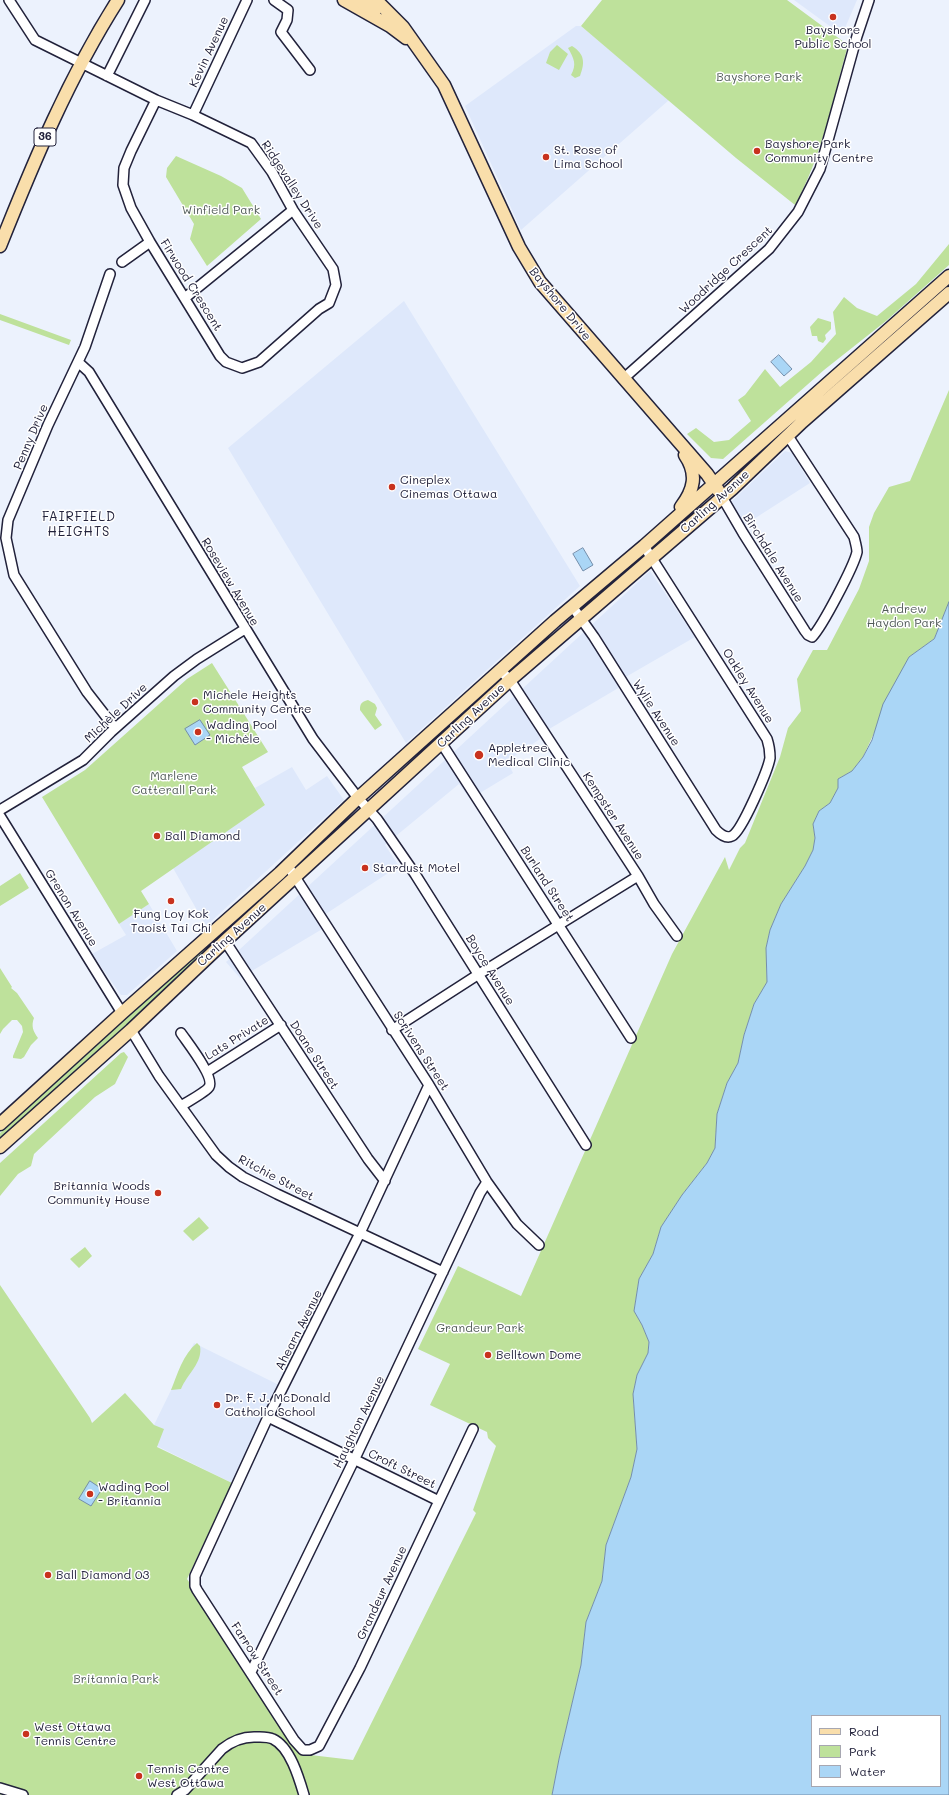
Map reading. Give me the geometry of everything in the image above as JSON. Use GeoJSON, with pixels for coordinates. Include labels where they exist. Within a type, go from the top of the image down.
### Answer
{"type":"FeatureCollection","features":[{"type":"Feature","properties":{"kind":"main road","name":"36"},"geometry":{"type":"LineString","coordinates":[[95,36],[108,0]]}},
{"type":"Feature","properties":{"kind":"main road","name":"36"},"geometry":{"type":"LineString","coordinates":[[0,246],[53,119],[95,36],[118,0]]}},
{"type":"Feature","properties":{"kind":"main road","name":"Bayshore Drive"},"geometry":{"type":"LineString","coordinates":[[344,0],[390,26],[414,43]]}},
{"type":"Feature","properties":{"kind":"main road","name":"Bayshore Drive"},"geometry":{"type":"LineString","coordinates":[[371,2],[398,21],[436,72],[450,95],[519,247],[532,271],[550,295],[672,433],[714,483],[722,497]]}},
{"type":"Feature","properties":{"kind":"main road"},"geometry":{"type":"LineString","coordinates":[[371,2],[390,26]]}},
{"type":"Feature","properties":{"kind":"main road","name":"Carling Avenue"},"geometry":{"type":"LineString","coordinates":[[0,1124],[122,1013],[288,866],[358,798],[500,670],[572,606],[644,546],[815,393],[949,276]]}},
{"type":"Feature","properties":{"kind":"main road","name":"Carling Avenue"},"geometry":{"type":"LineString","coordinates":[[0,1147],[131,1030],[225,941],[442,744],[510,680],[722,497],[823,404],[949,293]]}},
{"type":"Feature","properties":{"kind":"main road"},"geometry":{"type":"LineString","coordinates":[[815,393],[823,404]]}},
{"type":"Feature","properties":{"kind":"main road"},"geometry":{"type":"LineString","coordinates":[[666,526],[687,499],[691,492],[693,481],[688,458],[672,433]]}},
{"type":"Feature","properties":{"kind":"street","name":"Ridgevalley Drive"},"geometry":{"type":"LineString","coordinates":[[9,0],[35,40],[80,64],[251,143],[272,172],[293,210],[333,269],[336,286],[330,300]]}},
{"type":"Feature","properties":{"kind":"street"},"geometry":{"type":"LineString","coordinates":[[107,76],[145,0]]}},
{"type":"Feature","properties":{"kind":"street","name":"Kevin Avenue"},"geometry":{"type":"LineString","coordinates":[[193,115],[247,0]]}},
{"type":"Feature","properties":{"kind":"street"},"geometry":{"type":"LineString","coordinates":[[274,0],[288,10],[287,20],[280,32],[310,70]]}},
{"type":"Feature","properties":{"kind":"street","name":"Woodridge Crescent"},"geometry":{"type":"LineString","coordinates":[[623,379],[769,248],[786,229],[798,212],[820,169],[856,36],[869,0]]}},
{"type":"Feature","properties":{"kind":"street","name":"Firwood Crescent"},"geometry":{"type":"LineString","coordinates":[[156,100],[130,151],[124,168],[123,185],[131,208],[150,242],[186,297],[220,356],[226,362],[242,368],[259,362],[319,309],[329,303],[330,300]]}},
{"type":"Feature","properties":{"kind":"street"},"geometry":{"type":"LineString","coordinates":[[186,297],[293,210]]}},
{"type":"Feature","properties":{"kind":"street"},"geometry":{"type":"LineString","coordinates":[[122,262],[150,242]]}},
{"type":"Feature","properties":{"kind":"street","name":"Penny Drive"},"geometry":{"type":"LineString","coordinates":[[110,274],[85,347],[48,425],[8,520],[6,538],[14,575],[87,692],[115,728]]}},
{"type":"Feature","properties":{"kind":"street","name":"Roseview Avenue"},"geometry":{"type":"LineString","coordinates":[[78,362],[89,372],[313,739],[358,798],[369,810]]}},
{"type":"Feature","properties":{"kind":"street","name":"Birchdale Avenue"},"geometry":{"type":"LineString","coordinates":[[722,497],[805,631],[812,637],[816,633],[841,588],[857,552],[854,537],[788,436]]}},
{"type":"Feature","properties":{"kind":"street","name":"Oakley Avenue"},"geometry":{"type":"LineString","coordinates":[[644,546],[767,739],[770,747],[768,766],[743,822],[733,835],[728,837],[720,834]]}},
{"type":"Feature","properties":{"kind":"street","name":"Wylie Avenue"},"geometry":{"type":"LineString","coordinates":[[572,606],[720,834]]}},
{"type":"Feature","properties":{"kind":"street","name":"Michèle Drive"},"geometry":{"type":"LineString","coordinates":[[0,810],[83,760],[115,728],[197,659],[245,629]]}},
{"type":"Feature","properties":{"kind":"street","name":"Kempster Avenue"},"geometry":{"type":"LineString","coordinates":[[500,670],[510,680],[638,876],[654,904],[677,936]]}},
{"type":"Feature","properties":{"kind":"street","name":"Burland Street"},"geometry":{"type":"LineString","coordinates":[[442,744],[560,925],[631,1038]]}},
{"type":"Feature","properties":{"kind":"street","name":"Boyce Avenue"},"geometry":{"type":"LineString","coordinates":[[369,810],[377,819],[415,874],[586,1145]]}},
{"type":"Feature","properties":{"kind":"street","name":"Grenon Avenue"},"geometry":{"type":"LineString","coordinates":[[0,816],[122,1013]]}},
{"type":"Feature","properties":{"kind":"street","name":"Scrivens Street"},"geometry":{"type":"LineString","coordinates":[[288,866],[392,1030],[430,1085],[488,1182],[518,1224],[538,1246]]}},
{"type":"Feature","properties":{"kind":"street"},"geometry":{"type":"LineString","coordinates":[[392,1030],[479,974],[638,876]]}},
{"type":"Feature","properties":{"kind":"street","name":"Doane Street"},"geometry":{"type":"LineString","coordinates":[[225,941],[368,1159],[385,1181]]}},
{"type":"Feature","properties":{"kind":"street","name":"Lats Private"},"geometry":{"type":"LineString","coordinates":[[207,1072],[281,1025]]}},
{"type":"Feature","properties":{"kind":"street","name":"Ritchie Street"},"geometry":{"type":"LineString","coordinates":[[131,1030],[159,1076],[216,1155],[238,1173],[277,1194],[443,1272]]}},
{"type":"Feature","properties":{"kind":"street"},"geometry":{"type":"LineString","coordinates":[[181,1033],[207,1072],[211,1082],[209,1087],[181,1106]]}},
{"type":"Feature","properties":{"kind":"street","name":"Ahearn Avenue"},"geometry":{"type":"LineString","coordinates":[[194,1586],[195,1576],[268,1417],[360,1233],[430,1085]]}},
{"type":"Feature","properties":{"kind":"street","name":"Haughton Avenue"},"geometry":{"type":"LineString","coordinates":[[251,1672],[480,1193],[488,1182]]}},
{"type":"Feature","properties":{"kind":"street","name":"Croft Street"},"geometry":{"type":"LineString","coordinates":[[268,1417],[439,1501]]}},
{"type":"Feature","properties":{"kind":"street","name":"Grandeur Avenue"},"geometry":{"type":"LineString","coordinates":[[299,1746],[303,1750],[310,1750],[319,1746],[360,1668],[473,1429]]}},
{"type":"Feature","properties":{"kind":"street","name":"Farrow Street"},"geometry":{"type":"LineString","coordinates":[[194,1586],[299,1746]]}},
{"type":"Feature","properties":{"kind":"street"},"geometry":{"type":"LineString","coordinates":[[178,1795],[185,1790],[222,1749],[237,1739],[260,1736],[272,1738],[284,1748],[297,1771],[304,1795]]}},
{"type":"Feature","properties":{"kind":"street"},"geometry":{"type":"LineString","coordinates":[[0,1788],[23,1795]]}},
{"type":"Feature","properties":{"kind":"shaded area","name":"Bayshore Public School"},"geometry":{"type":"Polygon","coordinates":[[[794,0],[857,0],[842,35],[794,0]]]}},
{"type":"Feature","properties":{"kind":"shaded area","name":"St. Rose of Lima School"},"geometry":{"type":"Polygon","coordinates":[[[576,26],[581,26],[669,100],[521,230],[465,106],[576,26]]]}},
{"type":"Feature","properties":{"kind":"shaded area"},"geometry":{"type":"Polygon","coordinates":[[[404,301],[580,586],[406,743],[228,448],[404,301]]]}},
{"type":"Feature","properties":{"kind":"shaded area"},"geometry":{"type":"Polygon","coordinates":[[[785,451],[792,453],[810,483],[746,524],[741,522],[732,501],[785,451]]]}},
{"type":"Feature","properties":{"kind":"shaded area"},"geometry":{"type":"Polygon","coordinates":[[[650,571],[695,637],[617,682],[620,687],[539,735],[540,739],[507,761],[513,773],[470,799],[459,784],[385,845],[399,866],[318,919],[324,928],[240,978],[226,962],[650,571]]]}},
{"type":"Feature","properties":{"kind":"shaded area"},"geometry":{"type":"Polygon","coordinates":[[[292,767],[306,790],[327,776],[344,800],[206,926],[173,868],[265,805],[255,788],[292,767]]]}},
{"type":"Feature","properties":{"kind":"shaded area"},"geometry":{"type":"Polygon","coordinates":[[[149,904],[177,951],[127,995],[121,995],[92,954],[126,935],[119,924],[149,904]]]}},
{"type":"Feature","properties":{"kind":"shaded area","name":"Dr. F. J. McDonald Catholic School"},"geometry":{"type":"Polygon","coordinates":[[[194,1343],[279,1385],[232,1483],[157,1446],[154,1425],[194,1343]]]}},
{"type":"Feature","properties":{"kind":"green space","name":"Bayshore Park"},"geometry":{"type":"Polygon","coordinates":[[[602,0],[787,0],[848,45],[820,147],[813,167],[795,205],[736,158],[581,26],[602,0]]]}},
{"type":"Feature","properties":{"kind":"green space"},"geometry":{"type":"Polygon","coordinates":[[[557,45],[568,54],[559,70],[546,63],[550,52],[557,45]]]}},
{"type":"Feature","properties":{"kind":"green space"},"geometry":{"type":"Polygon","coordinates":[[[572,46],[579,52],[583,59],[583,67],[580,76],[575,78],[571,75],[574,68],[574,62],[568,48],[572,46]]]}},
{"type":"Feature","properties":{"kind":"green space","name":"Winfield Park"},"geometry":{"type":"Polygon","coordinates":[[[176,156],[221,176],[242,188],[261,219],[207,266],[190,239],[194,224],[166,177],[167,168],[176,156]]]}},
{"type":"Feature","properties":{"kind":"green space"},"geometry":{"type":"Polygon","coordinates":[[[949,244],[949,265],[886,321],[824,370],[723,459],[711,458],[687,434],[696,428],[714,442],[729,440],[751,421],[738,400],[745,395],[765,369],[780,387],[811,362],[836,334],[833,312],[844,297],[857,308],[877,316],[916,284],[949,244]]]}},
{"type":"Feature","properties":{"kind":"green space"},"geometry":{"type":"Polygon","coordinates":[[[0,314],[71,340],[69,345],[0,320],[0,314]]]}},
{"type":"Feature","properties":{"kind":"green space"},"geometry":{"type":"Polygon","coordinates":[[[818,318],[831,322],[831,329],[825,335],[826,339],[823,343],[818,341],[817,336],[812,336],[810,327],[818,318]]]}},
{"type":"Feature","properties":{"kind":"green space","name":"Britannia Park"},"geometry":{"type":"Polygon","coordinates":[[[949,390],[949,602],[934,639],[909,657],[863,757],[852,771],[838,779],[838,788],[830,803],[819,811],[813,824],[815,838],[813,850],[805,866],[781,904],[770,930],[766,948],[767,982],[754,1004],[744,1035],[738,1063],[727,1083],[717,1114],[715,1148],[707,1163],[682,1195],[661,1227],[653,1254],[639,1279],[634,1311],[649,1342],[648,1353],[637,1375],[633,1394],[637,1449],[631,1477],[606,1545],[602,1581],[586,1622],[581,1665],[552,1795],[0,1795],[0,1285],[92,1423],[125,1393],[154,1425],[164,1429],[157,1447],[232,1483],[187,1579],[253,1677],[302,1754],[353,1760],[476,1513],[473,1510],[496,1446],[488,1438],[487,1432],[430,1405],[450,1364],[418,1349],[458,1266],[521,1296],[672,954],[725,857],[729,870],[740,848],[745,843],[780,757],[788,728],[801,711],[797,679],[813,650],[827,650],[859,589],[869,561],[869,527],[874,513],[889,487],[910,481],[949,390]]]}},
{"type":"Feature","properties":{"kind":"green space","name":"Marlene Catterall Park"},"geometry":{"type":"Polygon","coordinates":[[[212,663],[268,752],[242,767],[265,805],[141,891],[149,904],[119,924],[42,797],[85,770],[187,679],[212,663]]]}},
{"type":"Feature","properties":{"kind":"green space"},"geometry":{"type":"Polygon","coordinates":[[[368,700],[375,704],[377,708],[375,715],[382,725],[375,730],[360,710],[361,704],[368,700]]]}},
{"type":"Feature","properties":{"kind":"green space"},"geometry":{"type":"Polygon","coordinates":[[[20,873],[29,888],[0,906],[0,886],[20,873]]]}},
{"type":"Feature","properties":{"kind":"green space"},"geometry":{"type":"Polygon","coordinates":[[[231,923],[233,924],[226,933],[145,1009],[0,1140],[0,1133],[231,923]]]}},
{"type":"Feature","properties":{"kind":"green space"},"geometry":{"type":"Polygon","coordinates":[[[0,968],[12,987],[11,988],[17,993],[34,1018],[33,1028],[38,1038],[21,1059],[13,1058],[23,1032],[22,1026],[17,1020],[12,1020],[0,1034],[0,968]]]}},
{"type":"Feature","properties":{"kind":"green space"},"geometry":{"type":"Polygon","coordinates":[[[124,1052],[128,1057],[115,1084],[95,1097],[34,1154],[31,1166],[18,1174],[0,1196],[0,1163],[121,1053],[124,1052]]]}},
{"type":"Feature","properties":{"kind":"green space"},"geometry":{"type":"Polygon","coordinates":[[[199,1217],[209,1228],[193,1241],[183,1231],[199,1217]]]}},
{"type":"Feature","properties":{"kind":"green space"},"geometry":{"type":"Polygon","coordinates":[[[85,1247],[92,1256],[79,1268],[70,1259],[85,1247]]]}},
{"type":"Feature","properties":{"kind":"green space"},"geometry":{"type":"Polygon","coordinates":[[[197,1343],[200,1346],[200,1352],[197,1363],[181,1389],[171,1390],[184,1359],[197,1343]]]}},
{"type":"Feature","properties":{"kind":"water"},"geometry":{"type":"Polygon","coordinates":[[[779,355],[792,369],[784,376],[771,362],[779,355]]]}},
{"type":"Feature","properties":{"kind":"water"},"geometry":{"type":"Polygon","coordinates":[[[583,548],[593,565],[583,571],[573,554],[583,548]]]}},
{"type":"Feature","properties":{"kind":"water"},"geometry":{"type":"Polygon","coordinates":[[[949,602],[949,1795],[552,1795],[581,1665],[586,1622],[602,1581],[606,1545],[631,1477],[637,1449],[633,1394],[637,1375],[648,1353],[649,1342],[634,1311],[639,1279],[653,1254],[661,1227],[682,1195],[707,1163],[715,1148],[717,1114],[727,1083],[738,1063],[744,1035],[754,1004],[767,982],[766,948],[770,930],[781,904],[805,866],[813,850],[815,838],[813,824],[819,811],[830,803],[838,788],[838,779],[852,771],[863,757],[872,740],[883,704],[909,657],[934,639],[949,602]]]}},
{"type":"Feature","properties":{"kind":"water","name":"Wading Pool - Michèle"},"geometry":{"type":"Polygon","coordinates":[[[200,720],[210,735],[195,745],[185,729],[200,720]]]}},
{"type":"Feature","properties":{"kind":"water","name":"Wading Pool - Britannia"},"geometry":{"type":"Polygon","coordinates":[[[90,1481],[102,1489],[91,1506],[79,1499],[90,1481]]]}},
{"type":"Feature","properties":{"kind":"place","name":"Bayshore Public School"},"geometry":{"type":"Point","coordinates":[833,17]}},
{"type":"Feature","properties":{"kind":"place","name":"Bayshore Park Community Centre"},"geometry":{"type":"Point","coordinates":[757,151]}},
{"type":"Feature","properties":{"kind":"place","name":"St. Rose of Lima School"},"geometry":{"type":"Point","coordinates":[546,157]}},
{"type":"Feature","properties":{"kind":"place","name":"Cineplex Cinemas Ottawa"},"geometry":{"type":"Point","coordinates":[392,487]}},
{"type":"Feature","properties":{"kind":"place","name":"Michele Heights Community Centre"},"geometry":{"type":"Point","coordinates":[195,702]}},
{"type":"Feature","properties":{"kind":"place","name":"Wading Pool - Michèle"},"geometry":{"type":"Point","coordinates":[198,732]}},
{"type":"Feature","properties":{"kind":"place","name":"Appletree Medical Clinic"},"geometry":{"type":"Point","coordinates":[479,755]}},
{"type":"Feature","properties":{"kind":"place","name":"Ball Diamond"},"geometry":{"type":"Point","coordinates":[157,836]}},
{"type":"Feature","properties":{"kind":"place","name":"Stardust Motel"},"geometry":{"type":"Point","coordinates":[365,868]}},
{"type":"Feature","properties":{"kind":"place","name":"Fung Loy Kok Taoist Tai Chi"},"geometry":{"type":"Point","coordinates":[171,901]}},
{"type":"Feature","properties":{"kind":"place","name":"Britannia Woods Community House"},"geometry":{"type":"Point","coordinates":[158,1193]}},
{"type":"Feature","properties":{"kind":"place","name":"Belltown Dome"},"geometry":{"type":"Point","coordinates":[488,1355]}},
{"type":"Feature","properties":{"kind":"place","name":"Dr. F. J. McDonald Catholic School"},"geometry":{"type":"Point","coordinates":[217,1405]}},
{"type":"Feature","properties":{"kind":"place","name":"Wading Pool - Britannia"},"geometry":{"type":"Point","coordinates":[90,1494]}},
{"type":"Feature","properties":{"kind":"place","name":"Ball Diamond 03"},"geometry":{"type":"Point","coordinates":[48,1575]}},
{"type":"Feature","properties":{"kind":"place","name":"West Ottawa Tennis Centre"},"geometry":{"type":"Point","coordinates":[26,1734]}},
{"type":"Feature","properties":{"kind":"place","name":"Tennis Centre West Ottawa"},"geometry":{"type":"Point","coordinates":[139,1776]}},
{"type":"Feature","properties":{"kind":"district","name":"FAIRFIELD HEIGHTS"},"geometry":{"type":"Point","coordinates":[79,524]}},
{"type":"Feature","properties":{"kind":"park label","name":"Andrew Haydon Park"},"geometry":{"type":"Point","coordinates":[904,616]}},
{"type":"Feature","properties":{"kind":"park label","name":"Grandeur Park"},"geometry":{"type":"Point","coordinates":[480,1328]}}]}
